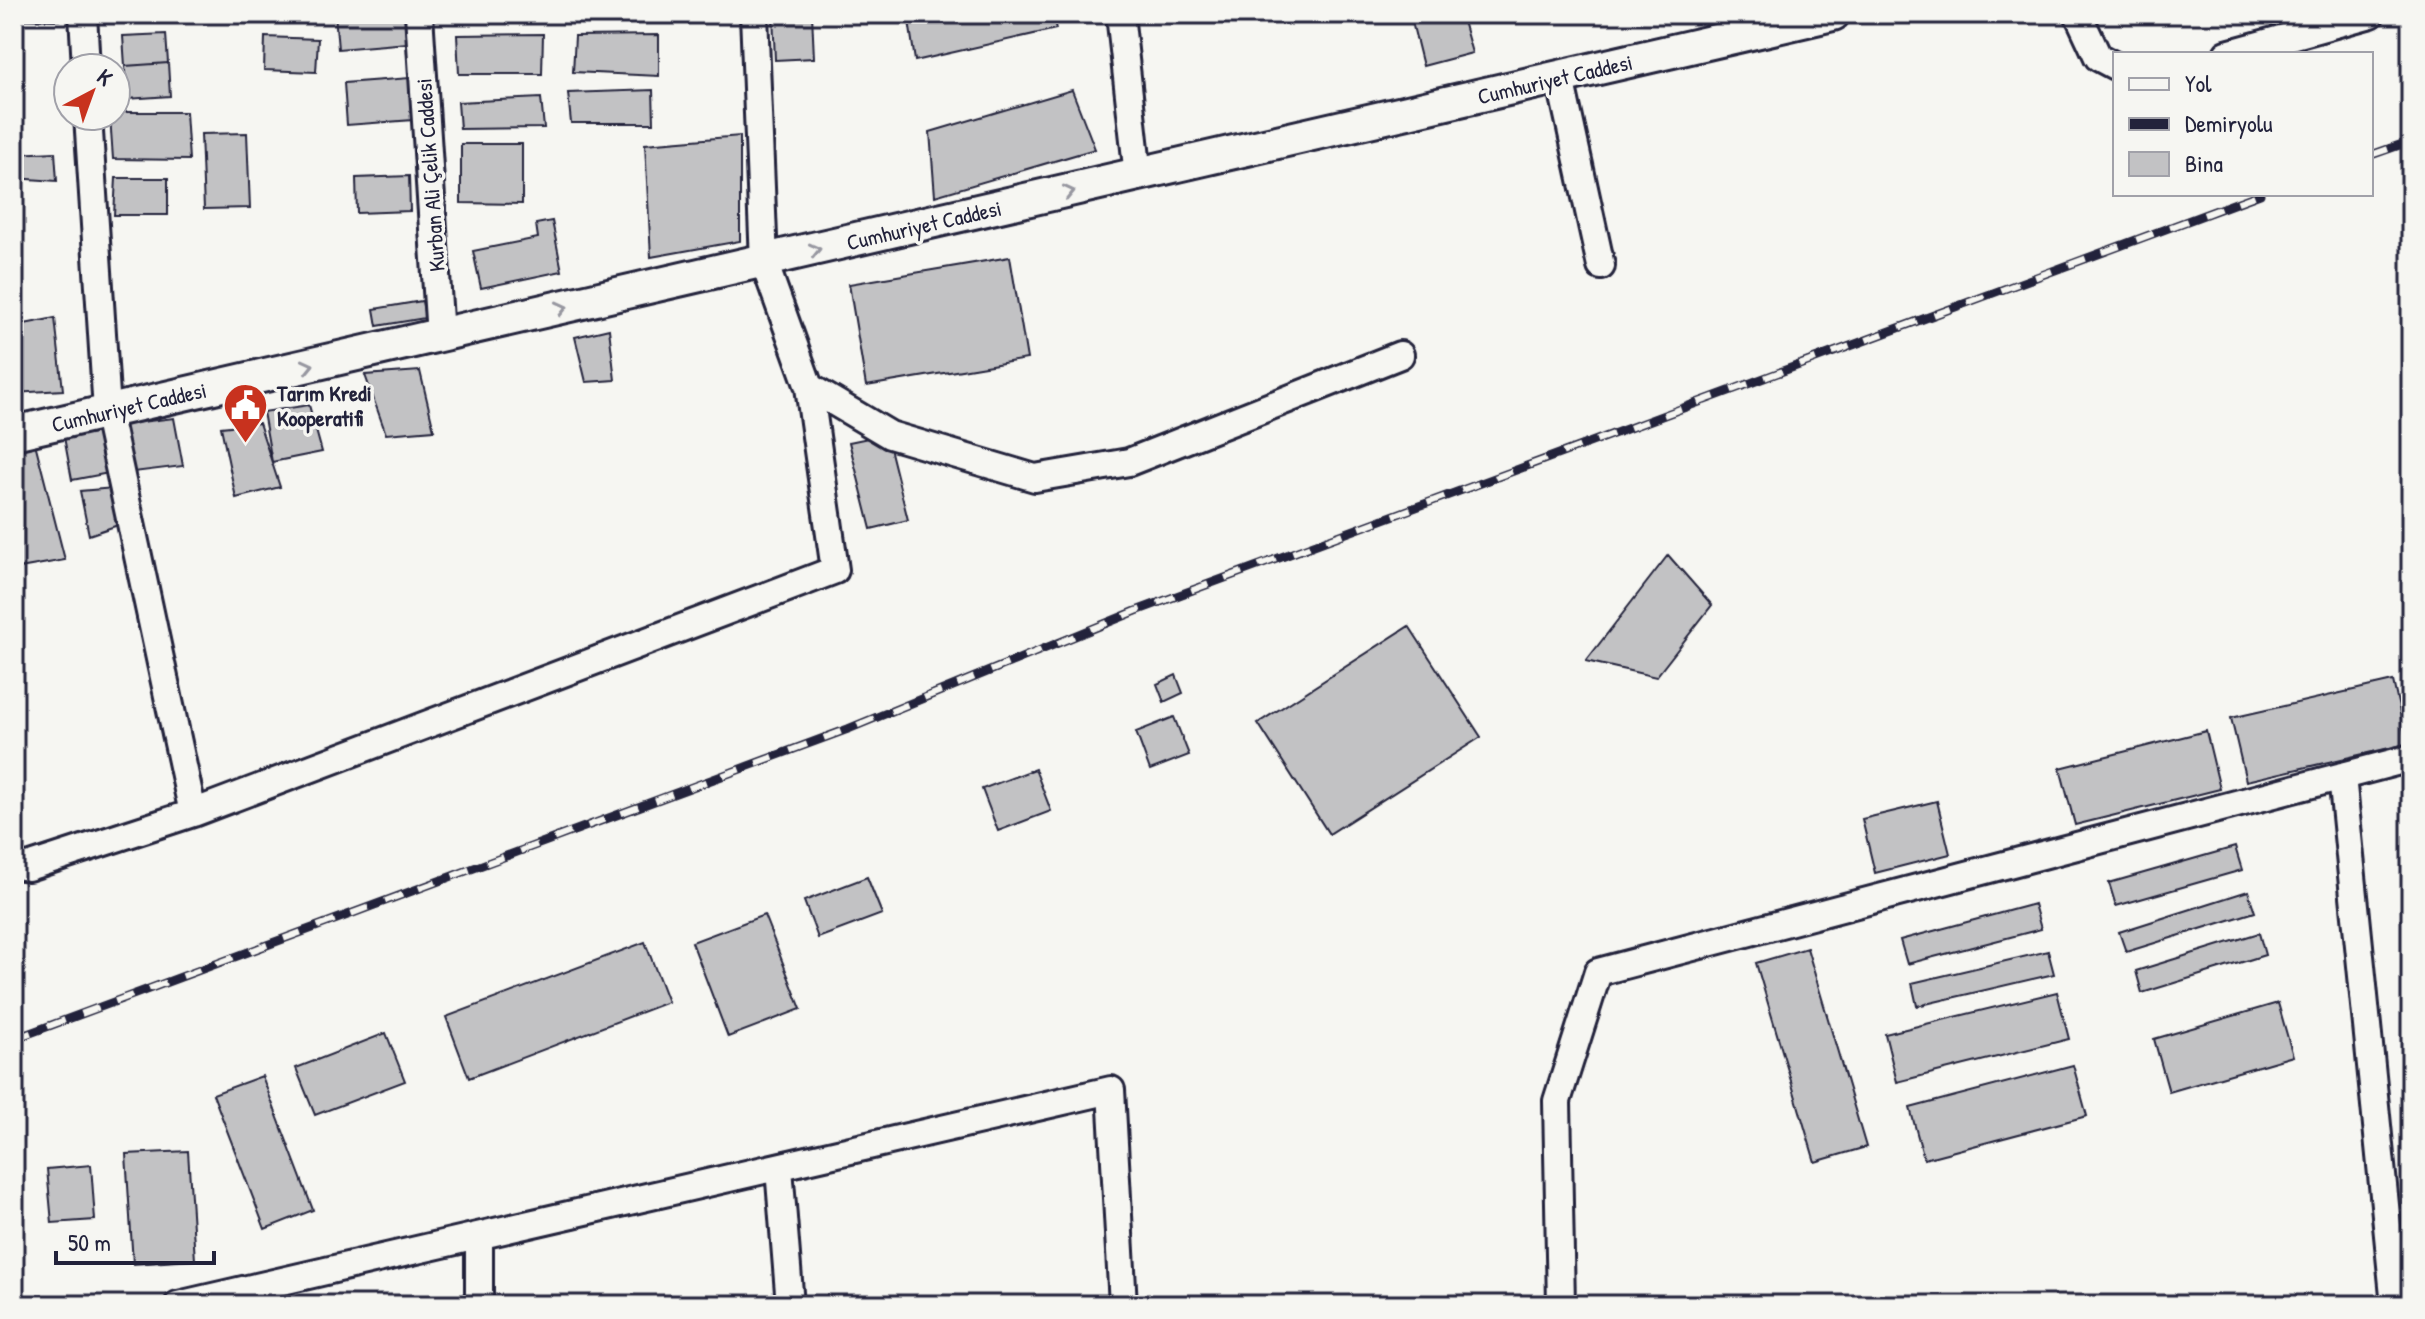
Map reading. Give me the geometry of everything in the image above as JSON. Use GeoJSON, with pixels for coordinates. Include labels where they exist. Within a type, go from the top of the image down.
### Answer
{"type":"FeatureCollection","features":[{"type":"Feature","properties":{"kind":"main road","name":"Cumhuriyet Caddesi"},"geometry":{"type":"LineString","coordinates":[[14,433],[1833,14]]}},
{"type":"Feature","properties":{"kind":"street"},"geometry":{"type":"LineString","coordinates":[[83,14],[85,52]]}},
{"type":"Feature","properties":{"kind":"street","name":"Kurban Ali Çelik Caddesi"},"geometry":{"type":"LineString","coordinates":[[419,14],[440,336]]}},
{"type":"Feature","properties":{"kind":"street"},"geometry":{"type":"LineString","coordinates":[[14,865],[28,867],[193,813],[835,570],[809,387],[764,262],[754,14]]}},
{"type":"Feature","properties":{"kind":"street"},"geometry":{"type":"LineString","coordinates":[[1120,14],[1138,176]]}},
{"type":"Feature","properties":{"kind":"street"},"geometry":{"type":"LineString","coordinates":[[2078,14],[2098,57],[2113,65]]}},
{"type":"Feature","properties":{"kind":"street"},"geometry":{"type":"LineString","coordinates":[[2234,52],[2371,14]]}},
{"type":"Feature","properties":{"kind":"street"},"geometry":{"type":"LineString","coordinates":[[1560,78],[1601,266]]}},
{"type":"Feature","properties":{"kind":"street"},"geometry":{"type":"LineString","coordinates":[[89,132],[107,411],[193,813]]}},
{"type":"Feature","properties":{"kind":"street"},"geometry":{"type":"LineString","coordinates":[[809,387],[890,435],[1035,478],[1129,462],[1400,355]]}},
{"type":"Feature","properties":{"kind":"street"},"geometry":{"type":"LineString","coordinates":[[1561,1305],[1557,1101],[1598,972],[2411,758]]}},
{"type":"Feature","properties":{"kind":"street"},"geometry":{"type":"LineString","coordinates":[[2342,776],[2395,1305]]}},
{"type":"Feature","properties":{"kind":"street"},"geometry":{"type":"LineString","coordinates":[[178,1305],[1111,1090],[1123,1305]]}},
{"type":"Feature","properties":{"kind":"street"},"geometry":{"type":"LineString","coordinates":[[779,1168],[790,1305]]}},
{"type":"Feature","properties":{"kind":"street"},"geometry":{"type":"LineString","coordinates":[[479,1237],[479,1305]]}},
{"type":"Feature","properties":{"kind":"building"},"geometry":{"type":"Polygon","coordinates":[[[14,14],[59,14],[59,20],[14,19],[14,14]]]}},
{"type":"Feature","properties":{"kind":"building"},"geometry":{"type":"Polygon","coordinates":[[[335,14],[406,14],[408,43],[338,49],[335,14]]]}},
{"type":"Feature","properties":{"kind":"building"},"geometry":{"type":"Polygon","coordinates":[[[773,14],[812,14],[814,58],[775,60],[773,14]]]}},
{"type":"Feature","properties":{"kind":"building"},"geometry":{"type":"Polygon","coordinates":[[[908,14],[1052,14],[1056,29],[915,61],[908,14]]]}},
{"type":"Feature","properties":{"kind":"building"},"geometry":{"type":"Polygon","coordinates":[[[1410,14],[1461,14],[1472,53],[1423,66],[1410,14]]]}},
{"type":"Feature","properties":{"kind":"building"},"geometry":{"type":"Polygon","coordinates":[[[166,34],[168,63],[132,66],[132,52],[124,52],[123,36],[166,34]]]}},
{"type":"Feature","properties":{"kind":"building"},"geometry":{"type":"Polygon","coordinates":[[[543,34],[542,74],[459,74],[457,35],[543,34]]]}},
{"type":"Feature","properties":{"kind":"building"},"geometry":{"type":"Polygon","coordinates":[[[659,35],[659,76],[573,72],[575,36],[659,35]]]}},
{"type":"Feature","properties":{"kind":"building"},"geometry":{"type":"Polygon","coordinates":[[[265,37],[318,39],[316,72],[264,70],[265,37]]]}},
{"type":"Feature","properties":{"kind":"building"},"geometry":{"type":"Polygon","coordinates":[[[168,63],[170,96],[132,99],[132,66],[168,63]]]}},
{"type":"Feature","properties":{"kind":"building"},"geometry":{"type":"Polygon","coordinates":[[[410,78],[413,120],[347,125],[344,83],[410,78]]]}},
{"type":"Feature","properties":{"kind":"building"},"geometry":{"type":"Polygon","coordinates":[[[653,90],[654,123],[571,123],[568,93],[653,90]]]}},
{"type":"Feature","properties":{"kind":"building"},"geometry":{"type":"Polygon","coordinates":[[[1072,90],[1095,149],[935,196],[930,132],[1072,90]]]}},
{"type":"Feature","properties":{"kind":"building"},"geometry":{"type":"Polygon","coordinates":[[[541,98],[544,128],[460,129],[458,102],[541,98]]]}},
{"type":"Feature","properties":{"kind":"building"},"geometry":{"type":"Polygon","coordinates":[[[132,112],[186,112],[189,160],[113,159],[111,132],[132,132],[132,112]]]}},
{"type":"Feature","properties":{"kind":"building"},"geometry":{"type":"Polygon","coordinates":[[[247,133],[250,208],[204,209],[201,134],[247,133]]]}},
{"type":"Feature","properties":{"kind":"building"},"geometry":{"type":"Polygon","coordinates":[[[740,136],[740,241],[651,257],[645,144],[740,136]]]}},
{"type":"Feature","properties":{"kind":"building"},"geometry":{"type":"Polygon","coordinates":[[[461,144],[522,144],[522,204],[461,203],[461,144]]]}},
{"type":"Feature","properties":{"kind":"building"},"geometry":{"type":"Polygon","coordinates":[[[55,152],[57,181],[14,178],[14,154],[55,152]]]}},
{"type":"Feature","properties":{"kind":"building"},"geometry":{"type":"Polygon","coordinates":[[[409,176],[410,211],[357,213],[356,178],[409,176]]]}},
{"type":"Feature","properties":{"kind":"building"},"geometry":{"type":"Polygon","coordinates":[[[116,178],[168,178],[168,215],[114,215],[116,178]]]}},
{"type":"Feature","properties":{"kind":"building"},"geometry":{"type":"Polygon","coordinates":[[[552,221],[562,271],[481,288],[473,251],[538,238],[536,224],[552,221]]]}},
{"type":"Feature","properties":{"kind":"building"},"geometry":{"type":"Polygon","coordinates":[[[1010,257],[1027,359],[866,386],[849,284],[1010,257]]]}},
{"type":"Feature","properties":{"kind":"building"},"geometry":{"type":"Polygon","coordinates":[[[422,301],[425,318],[377,326],[374,309],[422,301]]]}},
{"type":"Feature","properties":{"kind":"building"},"geometry":{"type":"Polygon","coordinates":[[[55,318],[63,390],[14,393],[14,326],[55,318]]]}},
{"type":"Feature","properties":{"kind":"building"},"geometry":{"type":"Polygon","coordinates":[[[609,329],[615,380],[586,382],[575,337],[609,329]]]}},
{"type":"Feature","properties":{"kind":"building"},"geometry":{"type":"Polygon","coordinates":[[[420,371],[434,430],[386,434],[365,375],[420,371]]]}},
{"type":"Feature","properties":{"kind":"building","name":"Tarım Kredi Kooperatifi"},"geometry":{"type":"Polygon","coordinates":[[[309,405],[322,452],[272,462],[263,412],[309,405]]]}},
{"type":"Feature","properties":{"kind":"building"},"geometry":{"type":"Polygon","coordinates":[[[174,418],[183,466],[126,473],[116,425],[174,418]]]}},
{"type":"Feature","properties":{"kind":"building","name":"Tarım Kredi Kooperatifi"},"geometry":{"type":"Polygon","coordinates":[[[259,423],[280,487],[236,498],[221,427],[259,423]]]}},
{"type":"Feature","properties":{"kind":"building"},"geometry":{"type":"Polygon","coordinates":[[[102,432],[109,473],[72,480],[64,437],[102,432]]]}},
{"type":"Feature","properties":{"kind":"building"},"geometry":{"type":"Polygon","coordinates":[[[873,437],[889,444],[908,520],[871,529],[849,442],[873,437]]]}},
{"type":"Feature","properties":{"kind":"building"},"geometry":{"type":"Polygon","coordinates":[[[35,443],[65,560],[14,569],[14,448],[35,443]]]}},
{"type":"Feature","properties":{"kind":"building"},"geometry":{"type":"Polygon","coordinates":[[[114,488],[121,524],[89,535],[80,491],[114,488]]]}},
{"type":"Feature","properties":{"kind":"building"},"geometry":{"type":"Polygon","coordinates":[[[1668,555],[1712,605],[1656,677],[1586,661],[1668,555]]]}},
{"type":"Feature","properties":{"kind":"building"},"geometry":{"type":"Polygon","coordinates":[[[1409,626],[1481,737],[1329,834],[1258,723],[1409,626]]]}},
{"type":"Feature","properties":{"kind":"building"},"geometry":{"type":"Polygon","coordinates":[[[1176,675],[1183,693],[1164,702],[1157,684],[1176,675]]]}},
{"type":"Feature","properties":{"kind":"building"},"geometry":{"type":"Polygon","coordinates":[[[2393,681],[2407,744],[2246,781],[2231,718],[2393,681]]]}},
{"type":"Feature","properties":{"kind":"building"},"geometry":{"type":"Polygon","coordinates":[[[1174,717],[1189,755],[1150,770],[1136,732],[1174,717]]]}},
{"type":"Feature","properties":{"kind":"building"},"geometry":{"type":"Polygon","coordinates":[[[2206,731],[2220,789],[2075,825],[2060,768],[2206,731]]]}},
{"type":"Feature","properties":{"kind":"building"},"geometry":{"type":"Polygon","coordinates":[[[1035,769],[1051,811],[998,831],[982,789],[1035,769]]]}},
{"type":"Feature","properties":{"kind":"building"},"geometry":{"type":"Polygon","coordinates":[[[1937,801],[1950,854],[1875,873],[1862,819],[1937,801]]]}},
{"type":"Feature","properties":{"kind":"building"},"geometry":{"type":"Polygon","coordinates":[[[2235,847],[2242,870],[2116,906],[2109,883],[2235,847]]]}},
{"type":"Feature","properties":{"kind":"building"},"geometry":{"type":"Polygon","coordinates":[[[867,877],[882,914],[818,938],[804,901],[867,877]]]}},
{"type":"Feature","properties":{"kind":"building"},"geometry":{"type":"Polygon","coordinates":[[[2248,891],[2255,912],[2126,952],[2119,932],[2248,891]]]}},
{"type":"Feature","properties":{"kind":"building"},"geometry":{"type":"Polygon","coordinates":[[[2034,904],[2041,929],[1907,964],[1900,940],[2034,904]]]}},
{"type":"Feature","properties":{"kind":"building"},"geometry":{"type":"Polygon","coordinates":[[[764,915],[801,1009],[728,1037],[692,942],[764,915]]]}},
{"type":"Feature","properties":{"kind":"building"},"geometry":{"type":"Polygon","coordinates":[[[2259,933],[2265,955],[2142,993],[2136,971],[2259,933]]]}},
{"type":"Feature","properties":{"kind":"building"},"geometry":{"type":"Polygon","coordinates":[[[645,942],[668,1002],[469,1078],[446,1017],[645,942]]]}},
{"type":"Feature","properties":{"kind":"building"},"geometry":{"type":"Polygon","coordinates":[[[1807,948],[1866,1147],[1815,1162],[1756,963],[1807,948]]]}},
{"type":"Feature","properties":{"kind":"building"},"geometry":{"type":"Polygon","coordinates":[[[2048,951],[2054,974],[1917,1006],[1912,983],[2048,951]]]}},
{"type":"Feature","properties":{"kind":"building"},"geometry":{"type":"Polygon","coordinates":[[[2057,992],[2069,1039],[1897,1082],[1885,1034],[2057,992]]]}},
{"type":"Feature","properties":{"kind":"building"},"geometry":{"type":"Polygon","coordinates":[[[2278,1003],[2293,1056],[2169,1092],[2154,1039],[2278,1003]]]}},
{"type":"Feature","properties":{"kind":"building"},"geometry":{"type":"Polygon","coordinates":[[[386,1033],[405,1081],[315,1115],[296,1068],[386,1033]]]}},
{"type":"Feature","properties":{"kind":"building"},"geometry":{"type":"Polygon","coordinates":[[[2073,1065],[2087,1116],[1924,1159],[1910,1108],[2073,1065]]]}},
{"type":"Feature","properties":{"kind":"building"},"geometry":{"type":"Polygon","coordinates":[[[262,1076],[313,1210],[265,1229],[213,1094],[262,1076]]]}},
{"type":"Feature","properties":{"kind":"building"},"geometry":{"type":"Polygon","coordinates":[[[188,1151],[195,1260],[133,1264],[126,1154],[188,1151]]]}},
{"type":"Feature","properties":{"kind":"building"},"geometry":{"type":"Polygon","coordinates":[[[91,1165],[95,1220],[52,1223],[47,1169],[91,1165]]]}},
{"type":"Feature","properties":{"kind":"railway"},"geometry":{"type":"LineString","coordinates":[[2373,154],[2411,141]]}},
{"type":"Feature","properties":{"kind":"railway"},"geometry":{"type":"LineString","coordinates":[[14,1039],[848,729],[1136,611],[2255,196]]}},
{"type":"Feature","properties":{"kind":"place","name":"Tarım Kredi Kooperatifi"},"geometry":{"type":"Point","coordinates":[246,445]}}]}
